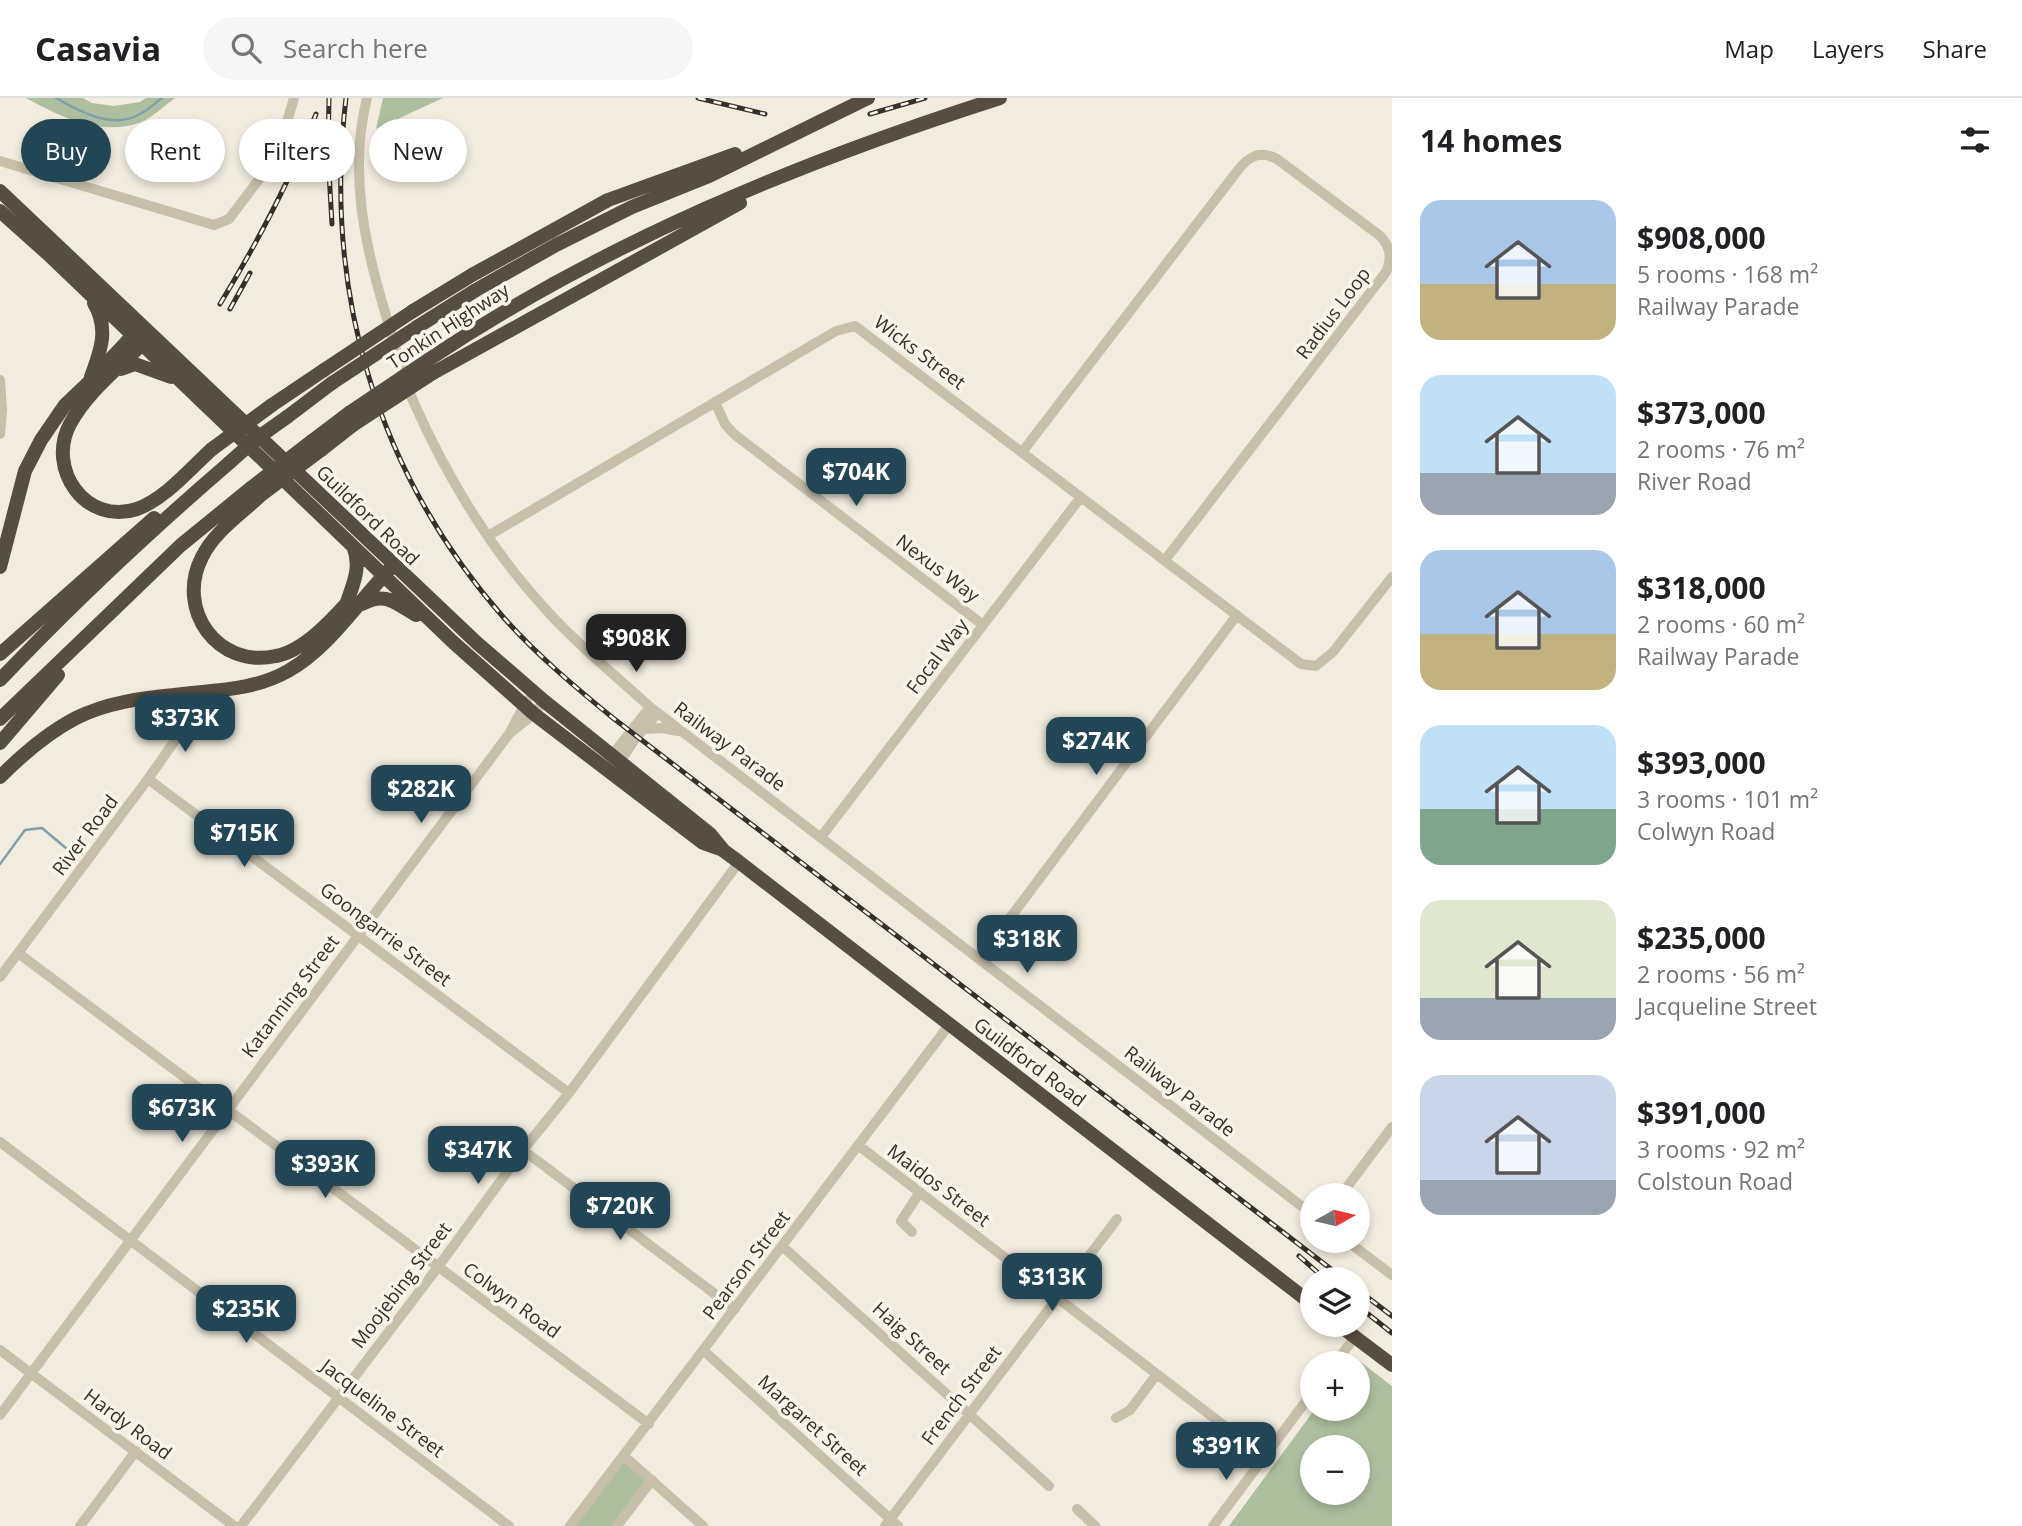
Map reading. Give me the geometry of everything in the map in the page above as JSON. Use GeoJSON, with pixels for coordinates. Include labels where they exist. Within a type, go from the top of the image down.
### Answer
{"type":"FeatureCollection","features":[{"type":"Feature","properties":{"kind":"highway","name":"Tonkin Highway"},"geometry":{"type":"LineString","coordinates":[[0,680],[32,646],[185,501],[256,439],[286,417],[328,376],[417,327],[556,244],[632,207],[709,176],[868,98]]}},
{"type":"Feature","properties":{"kind":"highway","name":"Tonkin Highway"},"geometry":{"type":"LineString","coordinates":[[0,719],[181,545],[351,419],[430,367],[489,319],[654,231],[873,139],[1000,98]]}},
{"type":"Feature","properties":{"kind":"highway"},"geometry":{"type":"LineString","coordinates":[[143,335],[70,424],[64,444],[63,464],[67,477],[85,501],[102,510],[138,508],[161,494],[212,449],[272,405],[328,376],[413,311],[607,200],[796,132]]}},
{"type":"Feature","properties":{"kind":"highway","name":"Guildford Road"},"geometry":{"type":"LineString","coordinates":[[0,191],[143,335],[385,567],[539,697],[611,765],[703,843],[724,851],[1300,1295]]}},
{"type":"Feature","properties":{"kind":"highway","name":"Guildford Road"},"geometry":{"type":"LineString","coordinates":[[0,211],[84,288],[143,335],[176,378],[353,546],[385,567],[438,628],[529,709],[611,765]]}},
{"type":"Feature","properties":{"kind":"highway"},"geometry":{"type":"LineString","coordinates":[[84,288],[100,315],[103,332],[100,353],[88,384]]}},
{"type":"Feature","properties":{"kind":"highway"},"geometry":{"type":"LineString","coordinates":[[0,567],[25,471],[53,421],[65,405],[143,335]]}},
{"type":"Feature","properties":{"kind":"highway"},"geometry":{"type":"LineString","coordinates":[[113,374],[135,364],[176,378]]}},
{"type":"Feature","properties":{"kind":"highway"},"geometry":{"type":"LineString","coordinates":[[256,492],[202,556],[195,576],[195,606],[207,632],[217,643],[239,656],[277,656],[293,650],[350,606],[374,597],[390,600],[438,628]]}},
{"type":"Feature","properties":{"kind":"highway","name":"Tonkin Highway"},"geometry":{"type":"LineString","coordinates":[[0,654],[151,520],[185,501]]}},
{"type":"Feature","properties":{"kind":"highway"},"geometry":{"type":"LineString","coordinates":[[350,606],[358,569],[358,559],[353,546]]}},
{"type":"Feature","properties":{"kind":"highway"},"geometry":{"type":"LineString","coordinates":[[0,777],[20,758],[75,718],[133,700],[231,690],[261,683],[288,671],[321,645],[350,606],[385,567]]}},
{"type":"Feature","properties":{"kind":"highway"},"geometry":{"type":"LineString","coordinates":[[0,743],[111,613]]}},
{"type":"Feature","properties":{"kind":"highway"},"geometry":{"type":"LineString","coordinates":[[1355,1337],[1392,1365]]}},
{"type":"Feature","properties":{"kind":"street"},"geometry":{"type":"LineString","coordinates":[[0,161],[214,225],[229,219],[266,170],[285,129],[294,98]]}},
{"type":"Feature","properties":{"kind":"street","name":"Railway Parade"},"geometry":{"type":"LineString","coordinates":[[367,98],[358,147],[361,203],[369,260],[414,401],[467,505],[519,578],[565,631],[654,710],[1300,1205]]}},
{"type":"Feature","properties":{"kind":"street","name":"Radius Loop"},"geometry":{"type":"LineString","coordinates":[[1023,451],[1238,170],[1254,155],[1265,154],[1278,159],[1379,235],[1391,252],[1383,277],[1165,560]]}},
{"type":"Feature","properties":{"kind":"street","name":"Wicks Street"},"geometry":{"type":"LineString","coordinates":[[488,536],[836,331],[855,326],[1301,664],[1316,666],[1333,652],[1392,577]]}},
{"type":"Feature","properties":{"kind":"street"},"geometry":{"type":"LineString","coordinates":[[0,380],[0,434]]}},
{"type":"Feature","properties":{"kind":"street","name":"Nexus Way"},"geometry":{"type":"LineString","coordinates":[[715,402],[734,435],[983,625]]}},
{"type":"Feature","properties":{"kind":"street","name":"Focal Way"},"geometry":{"type":"LineString","coordinates":[[821,837],[1081,497]]}},
{"type":"Feature","properties":{"kind":"street"},"geometry":{"type":"LineString","coordinates":[[980,958],[1237,615]]}},
{"type":"Feature","properties":{"kind":"street","name":"Katanning Street"},"geometry":{"type":"LineString","coordinates":[[0,1415],[227,1108],[539,697]]}},
{"type":"Feature","properties":{"kind":"street"},"geometry":{"type":"LineString","coordinates":[[611,765],[643,729],[654,710]]}},
{"type":"Feature","properties":{"kind":"street"},"geometry":{"type":"LineString","coordinates":[[611,765],[654,710]]}},
{"type":"Feature","properties":{"kind":"street","name":"River Road"},"geometry":{"type":"LineString","coordinates":[[0,977],[195,712]]}},
{"type":"Feature","properties":{"kind":"street"},"geometry":{"type":"LineString","coordinates":[[643,729],[662,728],[682,732]]}},
{"type":"Feature","properties":{"kind":"street","name":"Goongarrie Street"},"geometry":{"type":"LineString","coordinates":[[148,779],[569,1093]]}},
{"type":"Feature","properties":{"kind":"street","name":"Moojebing Street"},"geometry":{"type":"LineString","coordinates":[[241,1526],[438,1267],[523,1150],[569,1093],[738,862]]}},
{"type":"Feature","properties":{"kind":"street","name":"Colwyn Road"},"geometry":{"type":"LineString","coordinates":[[18,953],[649,1424]]}},
{"type":"Feature","properties":{"kind":"street","name":"Pearson Street"},"geometry":{"type":"LineString","coordinates":[[570,1526],[949,1025]]}},
{"type":"Feature","properties":{"kind":"street"},"geometry":{"type":"LineString","coordinates":[[1350,1183],[1392,1127]]}},
{"type":"Feature","properties":{"kind":"street","name":"Jacqueline Street"},"geometry":{"type":"LineString","coordinates":[[0,1142],[509,1526]]}},
{"type":"Feature","properties":{"kind":"street","name":"Maidos Street"},"geometry":{"type":"LineString","coordinates":[[859,1146],[1265,1457]]}},
{"type":"Feature","properties":{"kind":"street"},"geometry":{"type":"LineString","coordinates":[[523,1150],[735,1309]]}},
{"type":"Feature","properties":{"kind":"street"},"geometry":{"type":"LineString","coordinates":[[912,1232],[901,1221],[920,1192]]}},
{"type":"Feature","properties":{"kind":"street","name":"French Street"},"geometry":{"type":"LineString","coordinates":[[891,1524],[969,1413],[1117,1219]]}},
{"type":"Feature","properties":{"kind":"street","name":"Haig Street"},"geometry":{"type":"LineString","coordinates":[[782,1246],[1049,1486]]}},
{"type":"Feature","properties":{"kind":"street"},"geometry":{"type":"LineString","coordinates":[[1363,1253],[1392,1275]]}},
{"type":"Feature","properties":{"kind":"street"},"geometry":{"type":"LineString","coordinates":[[1344,1351],[1355,1337]]}},
{"type":"Feature","properties":{"kind":"street","name":"Hardy Road"},"geometry":{"type":"LineString","coordinates":[[0,1350],[234,1526]]}},
{"type":"Feature","properties":{"kind":"street","name":"Margaret Street"},"geometry":{"type":"LineString","coordinates":[[704,1351],[891,1524]]}},
{"type":"Feature","properties":{"kind":"street"},"geometry":{"type":"LineString","coordinates":[[1116,1418],[1130,1410],[1157,1374]]}},
{"type":"Feature","properties":{"kind":"street"},"geometry":{"type":"LineString","coordinates":[[1213,1526],[1300,1410]]}},
{"type":"Feature","properties":{"kind":"street"},"geometry":{"type":"LineString","coordinates":[[80,1526],[136,1451]]}},
{"type":"Feature","properties":{"kind":"street"},"geometry":{"type":"LineString","coordinates":[[624,1456],[703,1526]]}},
{"type":"Feature","properties":{"kind":"street"},"geometry":{"type":"LineString","coordinates":[[617,1526],[652,1480]]}},
{"type":"Feature","properties":{"kind":"street"},"geometry":{"type":"LineString","coordinates":[[1076,1509],[1095,1526]]}},
{"type":"Feature","properties":{"kind":"green space"},"geometry":{"type":"Polygon","coordinates":[[[26,98],[83,98],[92,103],[114,106],[140,102],[146,98],[175,98],[146,119],[125,119],[124,126],[111,127],[111,119],[70,119],[26,98]]]}},
{"type":"Feature","properties":{"kind":"green space"},"geometry":{"type":"Polygon","coordinates":[[[383,98],[443,98],[398,119],[378,119],[383,98]]]}},
{"type":"Feature","properties":{"kind":"green space"},"geometry":{"type":"Polygon","coordinates":[[[1370,1369],[1392,1386],[1392,1526],[1229,1526],[1306,1421],[1370,1421],[1370,1369]]]}},
{"type":"Feature","properties":{"kind":"green space"},"geometry":{"type":"Polygon","coordinates":[[[624,1456],[652,1480],[618,1526],[570,1526],[624,1456]]]}},
{"type":"Feature","properties":{"kind":"waterway"},"geometry":{"type":"LineString","coordinates":[[56,98],[75,109],[108,120],[140,114],[162,98]]}},
{"type":"Feature","properties":{"kind":"waterway"},"geometry":{"type":"LineString","coordinates":[[0,864],[25,830],[42,828],[73,854]]}},
{"type":"Feature","properties":{"kind":"railway"},"geometry":{"type":"LineString","coordinates":[[329,98],[328,155],[332,224]]}},
{"type":"Feature","properties":{"kind":"railway"},"geometry":{"type":"LineString","coordinates":[[346,98],[341,169],[343,240],[352,308],[368,375],[392,440],[422,502],[460,562],[504,618],[543,658],[613,718],[1328,1267]]}},
{"type":"Feature","properties":{"kind":"railway"},"geometry":{"type":"LineString","coordinates":[[698,98],[765,114]]}},
{"type":"Feature","properties":{"kind":"railway"},"geometry":{"type":"LineString","coordinates":[[870,114],[925,98]]}},
{"type":"Feature","properties":{"kind":"railway"},"geometry":{"type":"LineString","coordinates":[[220,304],[272,212],[316,114]]}},
{"type":"Feature","properties":{"kind":"railway"},"geometry":{"type":"LineString","coordinates":[[230,309],[250,273]]}},
{"type":"Feature","properties":{"kind":"railway"},"geometry":{"type":"LineString","coordinates":[[1299,1256],[1311,1267]]}},
{"type":"Feature","properties":{"kind":"railway"},"geometry":{"type":"LineString","coordinates":[[1370,1299],[1392,1316]]}},
{"type":"Feature","properties":{"kind":"railway"},"geometry":{"type":"LineString","coordinates":[[1370,1316],[1392,1333]]}}]}
